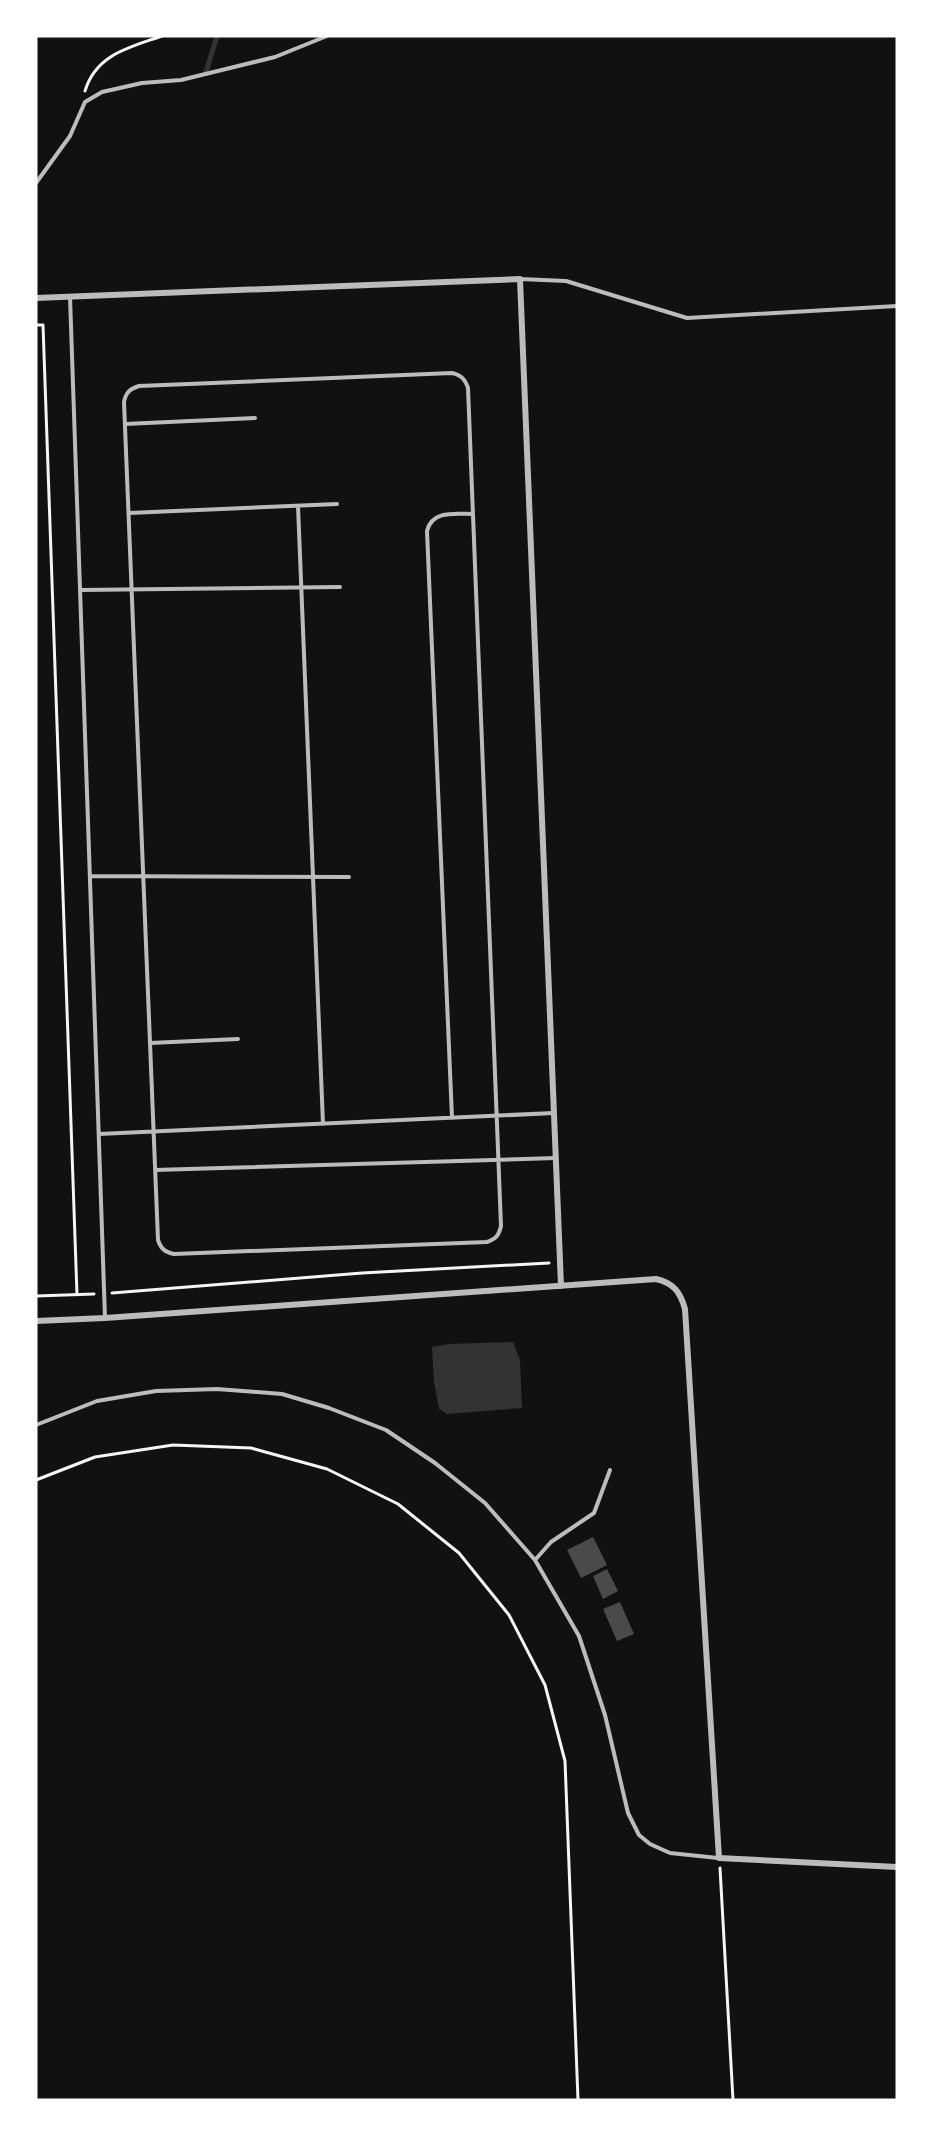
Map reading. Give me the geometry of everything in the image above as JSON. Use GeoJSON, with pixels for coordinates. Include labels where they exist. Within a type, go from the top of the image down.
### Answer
{"type":"FeatureCollection","features":[{"type":"Feature","properties":{"kind":"street"},"geometry":{"type":"LineString","coordinates":[[36,298],[520,279],[561,1286]]}},
{"type":"Feature","properties":{"kind":"street"},"geometry":{"type":"LineString","coordinates":[[36,1321],[656,1278],[666,1281],[682,1295],[685,1309],[719,1858],[897,1867]]}},
{"type":"Feature","properties":{"kind":"lane"},"geometry":{"type":"LineString","coordinates":[[36,183],[69,136],[81,107],[102,92],[142,83],[181,80],[275,57],[327,36]]}},
{"type":"Feature","properties":{"kind":"lane"},"geometry":{"type":"LineString","coordinates":[[520,279],[566,281],[687,318],[897,306]]}},
{"type":"Feature","properties":{"kind":"lane"},"geometry":{"type":"LineString","coordinates":[[70,296],[105,1318]]}},
{"type":"Feature","properties":{"kind":"lane"},"geometry":{"type":"LineString","coordinates":[[452,373],[465,380],[468,388],[499,1160],[501,1226],[500,1233],[494,1239],[487,1242],[174,1254],[160,1247],[129,513],[124,402],[131,388],[452,373]]}},
{"type":"Feature","properties":{"kind":"lane"},"geometry":{"type":"LineString","coordinates":[[125,424],[255,418]]}},
{"type":"Feature","properties":{"kind":"lane"},"geometry":{"type":"LineString","coordinates":[[129,513],[337,504]]}},
{"type":"Feature","properties":{"kind":"lane"},"geometry":{"type":"LineString","coordinates":[[298,506],[323,1124]]}},
{"type":"Feature","properties":{"kind":"lane"},"geometry":{"type":"LineString","coordinates":[[452,1118],[427,531],[434,517],[473,514]]}},
{"type":"Feature","properties":{"kind":"lane"},"geometry":{"type":"LineString","coordinates":[[80,590],[340,587]]}},
{"type":"Feature","properties":{"kind":"lane"},"geometry":{"type":"LineString","coordinates":[[90,876],[349,876]]}},
{"type":"Feature","properties":{"kind":"lane"},"geometry":{"type":"LineString","coordinates":[[150,1043],[238,1039]]}},
{"type":"Feature","properties":{"kind":"lane"},"geometry":{"type":"LineString","coordinates":[[99,1134],[554,1113]]}},
{"type":"Feature","properties":{"kind":"lane"},"geometry":{"type":"LineString","coordinates":[[155,1170],[556,1158]]}},
{"type":"Feature","properties":{"kind":"lane"},"geometry":{"type":"LineString","coordinates":[[36,1425],[97,1401],[156,1391],[217,1389],[282,1394],[329,1408],[386,1430],[435,1463],[485,1503],[535,1560],[579,1636],[605,1715],[628,1813],[639,1835],[650,1844],[670,1853],[719,1858]]}},
{"type":"Feature","properties":{"kind":"lane"},"geometry":{"type":"LineString","coordinates":[[535,1560],[551,1542],[594,1512],[610,1470]]}},
{"type":"Feature","properties":{"kind":"path"},"geometry":{"type":"LineString","coordinates":[[81,107],[86,86],[101,63],[120,51],[162,36]]}},
{"type":"Feature","properties":{"kind":"path"},"geometry":{"type":"LineString","coordinates":[[36,325],[43,325],[77,1295]]}},
{"type":"Feature","properties":{"kind":"path"},"geometry":{"type":"LineString","coordinates":[[36,1296],[103,1294],[362,1273],[560,1262]]}},
{"type":"Feature","properties":{"kind":"path"},"geometry":{"type":"LineString","coordinates":[[36,1480],[95,1457],[173,1444],[251,1448],[327,1469],[398,1504],[459,1553],[509,1615],[545,1685],[566,1761],[578,2100]]}},
{"type":"Feature","properties":{"kind":"path"},"geometry":{"type":"LineString","coordinates":[[719,1858],[734,2100]]}},
{"type":"Feature","properties":{"kind":"shaded area"},"geometry":{"type":"Polygon","coordinates":[[[513,1342],[520,1360],[522,1408],[447,1414],[439,1409],[434,1382],[432,1347],[449,1344],[513,1342]]]}},
{"type":"Feature","properties":{"kind":"building"},"geometry":{"type":"Polygon","coordinates":[[[593,1537],[607,1565],[581,1578],[567,1550],[593,1537]]]}},
{"type":"Feature","properties":{"kind":"building"},"geometry":{"type":"Polygon","coordinates":[[[607,1569],[618,1591],[603,1599],[593,1576],[607,1569]]]}},
{"type":"Feature","properties":{"kind":"building"},"geometry":{"type":"Polygon","coordinates":[[[620,1602],[634,1634],[617,1641],[603,1609],[620,1602]]]}},
{"type":"Feature","properties":{"kind":"waterway"},"geometry":{"type":"LineString","coordinates":[[206,72],[217,36]]}}]}
